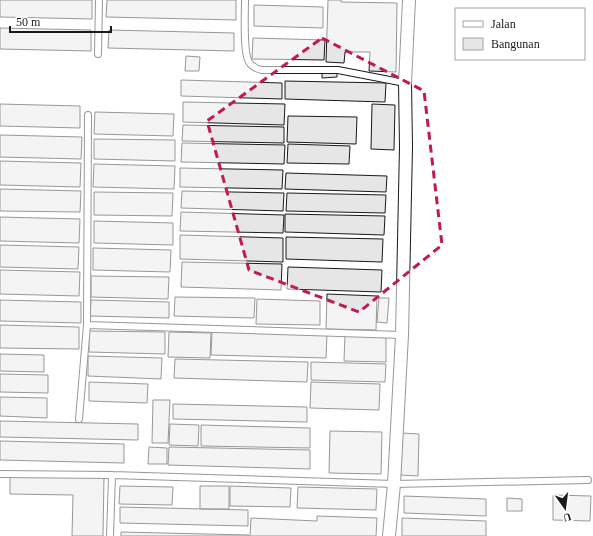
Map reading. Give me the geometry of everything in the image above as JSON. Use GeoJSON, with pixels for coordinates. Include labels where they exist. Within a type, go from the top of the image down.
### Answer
{"type":"FeatureCollection","features":[{"type":"Feature","properties":{"kind":"street"},"geometry":{"type":"LineString","coordinates":[[389,536],[394,484],[402,335],[406,147],[405,83],[408,0]]}},
{"type":"Feature","properties":{"kind":"lane"},"geometry":{"type":"LineString","coordinates":[[98,54],[99,0]]}},
{"type":"Feature","properties":{"kind":"lane"},"geometry":{"type":"LineString","coordinates":[[245,0],[246,57],[256,68],[262,70],[338,70],[405,83]]}},
{"type":"Feature","properties":{"kind":"lane"},"geometry":{"type":"LineString","coordinates":[[79,420],[87,325],[88,115]]}},
{"type":"Feature","properties":{"kind":"lane"},"geometry":{"type":"LineString","coordinates":[[87,325],[402,335]]}},
{"type":"Feature","properties":{"kind":"lane"},"geometry":{"type":"LineString","coordinates":[[0,474],[112,475],[394,484],[588,480]]}},
{"type":"Feature","properties":{"kind":"lane"},"geometry":{"type":"LineString","coordinates":[[110,536],[112,475]]}},
{"type":"Feature","properties":{"kind":"highlighted area"},"geometry":{"type":"Polygon","coordinates":[[[322,38],[424,91],[442,245],[359,312],[249,270],[207,121],[322,38]]]}},
{"type":"Feature","properties":{"kind":"building"},"geometry":{"type":"Polygon","coordinates":[[[0,0],[92,0],[92,19],[0,17],[0,0]]]}},
{"type":"Feature","properties":{"kind":"building"},"geometry":{"type":"Polygon","coordinates":[[[107,0],[236,0],[236,20],[106,17],[107,0]]]}},
{"type":"Feature","properties":{"kind":"building"},"geometry":{"type":"Polygon","coordinates":[[[328,0],[341,0],[341,2],[397,3],[396,72],[369,71],[370,52],[345,52],[344,63],[326,62],[328,0]]]}},
{"type":"Feature","properties":{"kind":"building"},"geometry":{"type":"Polygon","coordinates":[[[254,5],[323,7],[323,28],[254,26],[254,5]]]}},
{"type":"Feature","properties":{"kind":"building"},"geometry":{"type":"Polygon","coordinates":[[[0,28],[91,30],[91,51],[0,49],[0,28]]]}},
{"type":"Feature","properties":{"kind":"building"},"geometry":{"type":"Polygon","coordinates":[[[109,30],[234,33],[234,51],[108,48],[109,30]]]}},
{"type":"Feature","properties":{"kind":"building"},"geometry":{"type":"Polygon","coordinates":[[[253,38],[325,40],[324,60],[252,59],[253,38]]]}},
{"type":"Feature","properties":{"kind":"building"},"geometry":{"type":"Polygon","coordinates":[[[186,56],[200,57],[199,71],[185,71],[186,56]]]}},
{"type":"Feature","properties":{"kind":"building"},"geometry":{"type":"Polygon","coordinates":[[[322,73],[337,73],[337,77],[322,78],[322,73]]]}},
{"type":"Feature","properties":{"kind":"building"},"geometry":{"type":"Polygon","coordinates":[[[181,80],[282,83],[282,99],[181,96],[181,80]]]}},
{"type":"Feature","properties":{"kind":"building"},"geometry":{"type":"Polygon","coordinates":[[[285,81],[386,83],[385,102],[285,99],[285,81]]]}},
{"type":"Feature","properties":{"kind":"building"},"geometry":{"type":"Polygon","coordinates":[[[183,102],[285,104],[284,125],[183,122],[183,102]]]}},
{"type":"Feature","properties":{"kind":"building"},"geometry":{"type":"Polygon","coordinates":[[[0,104],[80,106],[80,128],[0,126],[0,104]]]}},
{"type":"Feature","properties":{"kind":"building"},"geometry":{"type":"Polygon","coordinates":[[[372,104],[395,105],[394,150],[371,149],[372,104]]]}},
{"type":"Feature","properties":{"kind":"building"},"geometry":{"type":"Polygon","coordinates":[[[95,112],[174,114],[173,136],[94,134],[95,112]]]}},
{"type":"Feature","properties":{"kind":"building"},"geometry":{"type":"Polygon","coordinates":[[[288,116],[357,117],[356,144],[287,142],[288,116]]]}},
{"type":"Feature","properties":{"kind":"building"},"geometry":{"type":"Polygon","coordinates":[[[183,125],[284,127],[284,143],[182,141],[183,125]]]}},
{"type":"Feature","properties":{"kind":"building"},"geometry":{"type":"Polygon","coordinates":[[[0,135],[82,137],[81,159],[0,157],[0,135]]]}},
{"type":"Feature","properties":{"kind":"building"},"geometry":{"type":"Polygon","coordinates":[[[94,139],[175,140],[175,161],[94,159],[94,139]]]}},
{"type":"Feature","properties":{"kind":"building"},"geometry":{"type":"Polygon","coordinates":[[[182,143],[285,145],[284,164],[181,162],[182,143]]]}},
{"type":"Feature","properties":{"kind":"building"},"geometry":{"type":"Polygon","coordinates":[[[288,144],[350,146],[349,164],[287,163],[288,144]]]}},
{"type":"Feature","properties":{"kind":"building"},"geometry":{"type":"Polygon","coordinates":[[[0,161],[81,163],[80,187],[0,185],[0,161]]]}},
{"type":"Feature","properties":{"kind":"building"},"geometry":{"type":"Polygon","coordinates":[[[94,164],[175,166],[174,189],[93,187],[94,164]]]}},
{"type":"Feature","properties":{"kind":"building"},"geometry":{"type":"Polygon","coordinates":[[[180,168],[283,170],[282,189],[180,187],[180,168]]]}},
{"type":"Feature","properties":{"kind":"building"},"geometry":{"type":"Polygon","coordinates":[[[286,173],[387,176],[386,192],[285,189],[286,173]]]}},
{"type":"Feature","properties":{"kind":"building"},"geometry":{"type":"Polygon","coordinates":[[[0,189],[81,191],[80,212],[0,211],[0,189]]]}},
{"type":"Feature","properties":{"kind":"building"},"geometry":{"type":"Polygon","coordinates":[[[182,191],[284,193],[283,211],[181,208],[182,191]]]}},
{"type":"Feature","properties":{"kind":"building"},"geometry":{"type":"Polygon","coordinates":[[[94,192],[173,193],[172,216],[94,215],[94,192]]]}},
{"type":"Feature","properties":{"kind":"building"},"geometry":{"type":"Polygon","coordinates":[[[287,193],[386,195],[385,213],[286,211],[287,193]]]}},
{"type":"Feature","properties":{"kind":"building"},"geometry":{"type":"Polygon","coordinates":[[[181,212],[284,215],[283,233],[180,231],[181,212]]]}},
{"type":"Feature","properties":{"kind":"building"},"geometry":{"type":"Polygon","coordinates":[[[285,214],[385,216],[384,235],[285,232],[285,214]]]}},
{"type":"Feature","properties":{"kind":"building"},"geometry":{"type":"Polygon","coordinates":[[[0,217],[80,219],[79,243],[0,241],[0,217]]]}},
{"type":"Feature","properties":{"kind":"building"},"geometry":{"type":"Polygon","coordinates":[[[94,221],[173,223],[173,245],[94,243],[94,221]]]}},
{"type":"Feature","properties":{"kind":"building"},"geometry":{"type":"Polygon","coordinates":[[[180,235],[283,238],[283,262],[180,259],[180,235]]]}},
{"type":"Feature","properties":{"kind":"building"},"geometry":{"type":"Polygon","coordinates":[[[286,237],[383,239],[382,262],[286,259],[286,237]]]}},
{"type":"Feature","properties":{"kind":"building"},"geometry":{"type":"Polygon","coordinates":[[[0,245],[79,247],[78,269],[0,267],[0,245]]]}},
{"type":"Feature","properties":{"kind":"building"},"geometry":{"type":"Polygon","coordinates":[[[93,248],[171,250],[170,272],[93,270],[93,248]]]}},
{"type":"Feature","properties":{"kind":"building"},"geometry":{"type":"Polygon","coordinates":[[[182,262],[282,264],[281,290],[181,287],[182,262]]]}},
{"type":"Feature","properties":{"kind":"building"},"geometry":{"type":"Polygon","coordinates":[[[288,267],[382,270],[381,292],[287,289],[288,267]]]}},
{"type":"Feature","properties":{"kind":"building"},"geometry":{"type":"Polygon","coordinates":[[[0,270],[80,272],[79,296],[0,294],[0,270]]]}},
{"type":"Feature","properties":{"kind":"building"},"geometry":{"type":"Polygon","coordinates":[[[91,276],[169,277],[168,299],[91,297],[91,276]]]}},
{"type":"Feature","properties":{"kind":"building"},"geometry":{"type":"Polygon","coordinates":[[[327,294],[377,296],[376,330],[326,329],[327,294]]]}},
{"type":"Feature","properties":{"kind":"building"},"geometry":{"type":"Polygon","coordinates":[[[175,297],[255,298],[254,318],[174,316],[175,297]]]}},
{"type":"Feature","properties":{"kind":"building"},"geometry":{"type":"Polygon","coordinates":[[[379,298],[389,298],[387,323],[377,322],[379,298]]]}},
{"type":"Feature","properties":{"kind":"building"},"geometry":{"type":"Polygon","coordinates":[[[257,299],[320,301],[320,325],[256,324],[257,299]]]}},
{"type":"Feature","properties":{"kind":"building"},"geometry":{"type":"Polygon","coordinates":[[[0,300],[81,302],[81,323],[0,321],[0,300]]]}},
{"type":"Feature","properties":{"kind":"building"},"geometry":{"type":"Polygon","coordinates":[[[91,300],[169,302],[169,318],[90,316],[91,300]]]}},
{"type":"Feature","properties":{"kind":"building"},"geometry":{"type":"Polygon","coordinates":[[[0,325],[79,327],[79,349],[0,348],[0,325]]]}},
{"type":"Feature","properties":{"kind":"building"},"geometry":{"type":"Polygon","coordinates":[[[89,331],[165,332],[165,354],[89,352],[89,331]]]}},
{"type":"Feature","properties":{"kind":"building"},"geometry":{"type":"Polygon","coordinates":[[[169,332],[211,333],[210,358],[168,357],[169,332]]]}},
{"type":"Feature","properties":{"kind":"building"},"geometry":{"type":"Polygon","coordinates":[[[212,332],[327,334],[326,358],[211,355],[212,332]]]}},
{"type":"Feature","properties":{"kind":"building"},"geometry":{"type":"Polygon","coordinates":[[[345,335],[386,336],[386,362],[344,361],[345,335]]]}},
{"type":"Feature","properties":{"kind":"building"},"geometry":{"type":"Polygon","coordinates":[[[0,354],[44,355],[44,372],[0,371],[0,354]]]}},
{"type":"Feature","properties":{"kind":"building"},"geometry":{"type":"Polygon","coordinates":[[[88,356],[162,358],[161,379],[88,376],[88,356]]]}},
{"type":"Feature","properties":{"kind":"building"},"geometry":{"type":"Polygon","coordinates":[[[175,359],[308,362],[307,382],[174,378],[175,359]]]}},
{"type":"Feature","properties":{"kind":"building"},"geometry":{"type":"Polygon","coordinates":[[[311,362],[386,364],[385,382],[311,380],[311,362]]]}},
{"type":"Feature","properties":{"kind":"building"},"geometry":{"type":"Polygon","coordinates":[[[0,374],[48,375],[48,393],[0,392],[0,374]]]}},
{"type":"Feature","properties":{"kind":"building"},"geometry":{"type":"Polygon","coordinates":[[[89,382],[148,384],[147,403],[89,401],[89,382]]]}},
{"type":"Feature","properties":{"kind":"building"},"geometry":{"type":"Polygon","coordinates":[[[311,382],[380,384],[379,410],[310,408],[311,382]]]}},
{"type":"Feature","properties":{"kind":"building"},"geometry":{"type":"Polygon","coordinates":[[[0,397],[47,398],[47,418],[0,416],[0,397]]]}},
{"type":"Feature","properties":{"kind":"building"},"geometry":{"type":"Polygon","coordinates":[[[153,400],[170,400],[168,443],[152,443],[153,400]]]}},
{"type":"Feature","properties":{"kind":"building"},"geometry":{"type":"Polygon","coordinates":[[[173,404],[307,407],[307,422],[173,419],[173,404]]]}},
{"type":"Feature","properties":{"kind":"building"},"geometry":{"type":"Polygon","coordinates":[[[0,421],[138,424],[138,440],[0,437],[0,421]]]}},
{"type":"Feature","properties":{"kind":"building"},"geometry":{"type":"Polygon","coordinates":[[[170,424],[199,425],[198,446],[169,445],[170,424]]]}},
{"type":"Feature","properties":{"kind":"building"},"geometry":{"type":"Polygon","coordinates":[[[201,425],[310,428],[310,448],[201,446],[201,425]]]}},
{"type":"Feature","properties":{"kind":"building"},"geometry":{"type":"Polygon","coordinates":[[[330,431],[382,432],[381,474],[329,473],[330,431]]]}},
{"type":"Feature","properties":{"kind":"building"},"geometry":{"type":"Polygon","coordinates":[[[402,433],[419,434],[418,476],[400,475],[402,433]]]}},
{"type":"Feature","properties":{"kind":"building"},"geometry":{"type":"Polygon","coordinates":[[[0,441],[124,444],[124,463],[0,460],[0,441]]]}},
{"type":"Feature","properties":{"kind":"building"},"geometry":{"type":"Polygon","coordinates":[[[149,447],[167,448],[167,464],[148,464],[149,447]]]}},
{"type":"Feature","properties":{"kind":"building"},"geometry":{"type":"Polygon","coordinates":[[[169,447],[310,450],[310,469],[168,465],[169,447]]]}},
{"type":"Feature","properties":{"kind":"building"},"geometry":{"type":"Polygon","coordinates":[[[10,475],[104,477],[103,536],[72,536],[73,495],[10,494],[10,475]]]}},
{"type":"Feature","properties":{"kind":"building"},"geometry":{"type":"Polygon","coordinates":[[[120,486],[173,487],[172,505],[119,504],[120,486]]]}},
{"type":"Feature","properties":{"kind":"building"},"geometry":{"type":"Polygon","coordinates":[[[200,486],[229,486],[229,509],[200,509],[200,486]]]}},
{"type":"Feature","properties":{"kind":"building"},"geometry":{"type":"Polygon","coordinates":[[[230,486],[291,488],[290,507],[230,506],[230,486]]]}},
{"type":"Feature","properties":{"kind":"building"},"geometry":{"type":"Polygon","coordinates":[[[298,487],[377,489],[376,510],[297,508],[298,487]]]}},
{"type":"Feature","properties":{"kind":"building"},"geometry":{"type":"Polygon","coordinates":[[[553,495],[591,496],[590,521],[553,520],[553,495]]]}},
{"type":"Feature","properties":{"kind":"building"},"geometry":{"type":"Polygon","coordinates":[[[404,496],[486,499],[486,516],[404,513],[404,496]]]}},
{"type":"Feature","properties":{"kind":"building"},"geometry":{"type":"Polygon","coordinates":[[[507,498],[522,499],[522,511],[507,511],[507,498]]]}},
{"type":"Feature","properties":{"kind":"building"},"geometry":{"type":"Polygon","coordinates":[[[120,507],[248,510],[248,526],[120,523],[120,507]]]}},
{"type":"Feature","properties":{"kind":"building"},"geometry":{"type":"Polygon","coordinates":[[[317,516],[377,518],[376,536],[250,536],[251,518],[317,521],[317,516]]]}},
{"type":"Feature","properties":{"kind":"building"},"geometry":{"type":"Polygon","coordinates":[[[402,518],[486,521],[486,536],[402,536],[402,518]]]}},
{"type":"Feature","properties":{"kind":"building"},"geometry":{"type":"Polygon","coordinates":[[[121,532],[249,535],[249,536],[121,536],[121,532]]]}}]}
